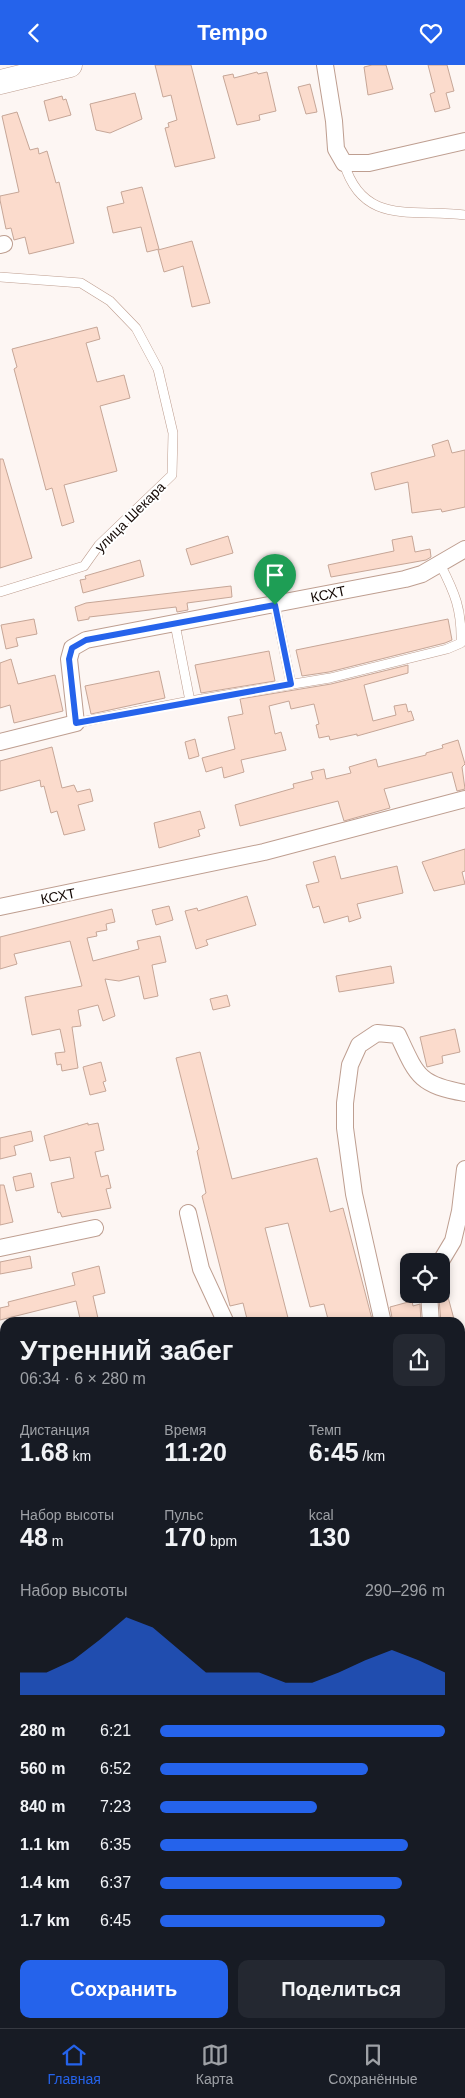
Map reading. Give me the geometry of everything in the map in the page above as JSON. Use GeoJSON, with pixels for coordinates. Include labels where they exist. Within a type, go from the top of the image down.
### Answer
{"type":"FeatureCollection","features":[{"type":"Feature","properties":{"kind":"street"},"geometry":{"type":"LineString","coordinates":[[0,82],[70,65]]}},
{"type":"Feature","properties":{"kind":"street"},"geometry":{"type":"LineString","coordinates":[[325,65],[334,121],[336,149],[344,163],[369,163],[465,141]]}},
{"type":"Feature","properties":{"kind":"street","name":"КСХТ"},"geometry":{"type":"LineString","coordinates":[[76,723],[69,659],[72,648],[86,640],[405,579],[422,574],[465,549]]}},
{"type":"Feature","properties":{"kind":"street"},"geometry":{"type":"LineString","coordinates":[[0,742],[76,723]]}},
{"type":"Feature","properties":{"kind":"street","name":"КСХТ"},"geometry":{"type":"LineString","coordinates":[[0,907],[264,852],[465,799]]}},
{"type":"Feature","properties":{"kind":"street"},"geometry":{"type":"LineString","coordinates":[[381,1317],[354,1194],[345,1128],[345,1103],[350,1065],[359,1045],[376,1033],[398,1035],[410,1060],[424,1081],[444,1089],[465,1093]]}},
{"type":"Feature","properties":{"kind":"street"},"geometry":{"type":"LineString","coordinates":[[446,1253],[453,1241],[460,1211],[465,1169]]}},
{"type":"Feature","properties":{"kind":"street"},"geometry":{"type":"LineString","coordinates":[[188,1213],[201,1269],[223,1317]]}},
{"type":"Feature","properties":{"kind":"street"},"geometry":{"type":"LineString","coordinates":[[0,1248],[95,1228]]}},
{"type":"Feature","properties":{"kind":"street"},"geometry":{"type":"LineString","coordinates":[[430,1303],[431,1317]]}},
{"type":"Feature","properties":{"kind":"lane"},"geometry":{"type":"LineString","coordinates":[[344,163],[350,181],[363,198],[385,211],[465,215]]}},
{"type":"Feature","properties":{"kind":"lane","name":"улица Шекара"},"geometry":{"type":"LineString","coordinates":[[0,277],[81,283],[110,301],[136,328],[158,369],[173,433],[172,475],[99,545],[84,566],[0,592]]}},
{"type":"Feature","properties":{"kind":"lane"},"geometry":{"type":"LineString","coordinates":[[76,723],[339,675],[447,649],[461,643],[462,619],[456,596],[440,564]]}},
{"type":"Feature","properties":{"kind":"lane"},"geometry":{"type":"LineString","coordinates":[[275,605],[291,684]]}},
{"type":"Feature","properties":{"kind":"lane"},"geometry":{"type":"LineString","coordinates":[[175,624],[190,701]]}},
{"type":"Feature","properties":{"kind":"building"},"geometry":{"type":"Polygon","coordinates":[[[155,65],[191,65],[215,158],[175,167],[165,128],[169,127],[168,123],[177,120],[171,95],[163,97],[155,65]]]}},
{"type":"Feature","properties":{"kind":"building"},"geometry":{"type":"Polygon","coordinates":[[[386,65],[393,89],[368,95],[364,67],[386,65]]]}},
{"type":"Feature","properties":{"kind":"building"},"geometry":{"type":"Polygon","coordinates":[[[428,65],[447,65],[454,91],[446,93],[450,108],[435,112],[430,94],[435,92],[428,65]]]}},
{"type":"Feature","properties":{"kind":"building"},"geometry":{"type":"Polygon","coordinates":[[[257,72],[258,74],[267,72],[276,111],[259,115],[260,120],[237,125],[223,76],[233,74],[234,78],[257,72]]]}},
{"type":"Feature","properties":{"kind":"building"},"geometry":{"type":"Polygon","coordinates":[[[310,84],[317,112],[306,114],[298,87],[310,84]]]}},
{"type":"Feature","properties":{"kind":"building"},"geometry":{"type":"Polygon","coordinates":[[[135,93],[142,119],[110,133],[96,130],[90,104],[135,93]]]}},
{"type":"Feature","properties":{"kind":"building"},"geometry":{"type":"Polygon","coordinates":[[[62,96],[63,100],[66,99],[71,115],[49,121],[44,101],[62,96]]]}},
{"type":"Feature","properties":{"kind":"building"},"geometry":{"type":"Polygon","coordinates":[[[17,112],[30,150],[38,148],[39,154],[47,151],[56,183],[59,182],[74,243],[29,254],[25,237],[14,240],[11,228],[6,229],[0,196],[19,192],[2,116],[17,112]]]}},
{"type":"Feature","properties":{"kind":"building"},"geometry":{"type":"Polygon","coordinates":[[[142,187],[159,249],[147,252],[141,227],[113,233],[107,207],[124,203],[121,192],[142,187]]]}},
{"type":"Feature","properties":{"kind":"building"},"geometry":{"type":"Polygon","coordinates":[[[192,241],[210,303],[192,307],[183,266],[164,272],[158,250],[192,241]]]}},
{"type":"Feature","properties":{"kind":"building"},"geometry":{"type":"Polygon","coordinates":[[[97,327],[100,339],[86,343],[97,382],[124,375],[130,398],[100,406],[117,471],[64,485],[74,522],[62,526],[52,488],[46,490],[14,369],[17,367],[12,349],[97,327]]]}},
{"type":"Feature","properties":{"kind":"building"},"geometry":{"type":"Polygon","coordinates":[[[448,440],[452,453],[465,450],[465,507],[442,512],[441,509],[412,513],[408,482],[375,490],[371,473],[435,456],[432,445],[448,440]]]}},
{"type":"Feature","properties":{"kind":"building"},"geometry":{"type":"Polygon","coordinates":[[[0,459],[3,459],[32,558],[0,568],[0,459]]]}},
{"type":"Feature","properties":{"kind":"building"},"geometry":{"type":"Polygon","coordinates":[[[228,536],[233,553],[191,565],[186,549],[228,536]]]}},
{"type":"Feature","properties":{"kind":"building"},"geometry":{"type":"Polygon","coordinates":[[[412,536],[415,552],[430,549],[431,557],[426,560],[331,577],[328,565],[394,551],[392,540],[412,536]]]}},
{"type":"Feature","properties":{"kind":"building"},"geometry":{"type":"Polygon","coordinates":[[[140,560],[144,576],[83,593],[80,580],[86,579],[85,576],[140,560]]]}},
{"type":"Feature","properties":{"kind":"building"},"geometry":{"type":"Polygon","coordinates":[[[231,586],[232,597],[187,603],[188,610],[177,612],[176,607],[89,617],[89,619],[78,621],[75,607],[86,603],[231,586]]]}},
{"type":"Feature","properties":{"kind":"building"},"geometry":{"type":"Polygon","coordinates":[[[34,619],[37,634],[16,638],[18,646],[6,649],[1,625],[34,619]]]}},
{"type":"Feature","properties":{"kind":"building"},"geometry":{"type":"Polygon","coordinates":[[[448,619],[452,640],[445,643],[329,672],[302,676],[296,650],[448,619]]]}},
{"type":"Feature","properties":{"kind":"building"},"geometry":{"type":"Polygon","coordinates":[[[269,651],[275,681],[201,693],[195,665],[269,651]]]}},
{"type":"Feature","properties":{"kind":"building"},"geometry":{"type":"Polygon","coordinates":[[[11,659],[18,684],[55,675],[63,711],[14,723],[10,705],[0,708],[0,663],[11,659]]]}},
{"type":"Feature","properties":{"kind":"building"},"geometry":{"type":"Polygon","coordinates":[[[408,665],[408,673],[364,685],[373,721],[396,715],[394,706],[406,704],[408,712],[411,711],[414,720],[357,736],[357,734],[330,740],[329,736],[319,738],[316,725],[319,724],[314,704],[291,709],[289,701],[269,706],[275,734],[281,732],[286,750],[241,760],[244,772],[224,778],[222,767],[206,772],[202,758],[235,749],[228,717],[243,714],[240,699],[331,684],[408,665]]]}},
{"type":"Feature","properties":{"kind":"building"},"geometry":{"type":"Polygon","coordinates":[[[159,671],[165,698],[91,714],[85,686],[159,671]]]}},
{"type":"Feature","properties":{"kind":"building"},"geometry":{"type":"Polygon","coordinates":[[[195,739],[199,756],[189,759],[185,742],[195,739]]]}},
{"type":"Feature","properties":{"kind":"building"},"geometry":{"type":"Polygon","coordinates":[[[458,740],[465,764],[462,767],[465,789],[457,791],[452,772],[384,789],[390,808],[344,821],[338,801],[240,826],[235,805],[294,788],[293,784],[313,779],[311,772],[324,769],[326,779],[351,773],[349,767],[376,759],[378,767],[426,755],[426,753],[443,748],[442,745],[458,740]]]}},
{"type":"Feature","properties":{"kind":"building"},"geometry":{"type":"Polygon","coordinates":[[[52,747],[62,788],[74,785],[77,792],[90,789],[93,801],[78,805],[85,830],[64,835],[57,811],[51,813],[44,786],[41,787],[40,780],[0,791],[0,761],[52,747]]]}},
{"type":"Feature","properties":{"kind":"building"},"geometry":{"type":"Polygon","coordinates":[[[200,811],[205,828],[198,830],[200,836],[159,848],[154,823],[200,811]]]}},
{"type":"Feature","properties":{"kind":"building"},"geometry":{"type":"Polygon","coordinates":[[[465,849],[465,871],[462,872],[465,884],[434,891],[422,862],[465,849]]]}},
{"type":"Feature","properties":{"kind":"building"},"geometry":{"type":"Polygon","coordinates":[[[335,856],[341,879],[397,866],[403,893],[357,904],[361,918],[349,922],[348,916],[324,923],[319,906],[313,908],[306,885],[319,882],[313,862],[335,856]]]}},
{"type":"Feature","properties":{"kind":"building"},"geometry":{"type":"Polygon","coordinates":[[[247,896],[256,925],[206,940],[208,945],[196,949],[185,911],[197,908],[198,911],[247,896]]]}},
{"type":"Feature","properties":{"kind":"building"},"geometry":{"type":"Polygon","coordinates":[[[169,906],[173,920],[156,925],[152,910],[169,906]]]}},
{"type":"Feature","properties":{"kind":"building"},"geometry":{"type":"Polygon","coordinates":[[[112,909],[115,922],[106,924],[107,930],[96,932],[97,936],[87,938],[93,961],[139,949],[137,941],[160,936],[166,962],[152,965],[158,996],[144,999],[139,976],[119,981],[105,979],[115,1016],[103,1021],[98,1005],[78,1010],[81,1026],[72,1027],[78,1068],[62,1071],[61,1064],[57,1065],[55,1053],[65,1052],[60,1029],[32,1035],[25,997],[82,986],[70,941],[14,954],[17,964],[0,969],[0,937],[112,909]]]}},
{"type":"Feature","properties":{"kind":"building"},"geometry":{"type":"Polygon","coordinates":[[[391,966],[394,983],[339,992],[336,976],[391,966]]]}},
{"type":"Feature","properties":{"kind":"building"},"geometry":{"type":"Polygon","coordinates":[[[227,995],[230,1006],[213,1010],[210,999],[227,995]]]}},
{"type":"Feature","properties":{"kind":"building"},"geometry":{"type":"Polygon","coordinates":[[[455,1029],[460,1052],[442,1056],[443,1063],[427,1067],[420,1037],[455,1029]]]}},
{"type":"Feature","properties":{"kind":"building"},"geometry":{"type":"Polygon","coordinates":[[[200,1052],[232,1179],[317,1158],[330,1212],[343,1208],[371,1317],[327,1317],[324,1304],[310,1307],[288,1223],[265,1228],[288,1317],[246,1317],[243,1303],[230,1306],[202,1196],[206,1193],[197,1151],[199,1149],[176,1058],[200,1052]]]}},
{"type":"Feature","properties":{"kind":"building"},"geometry":{"type":"Polygon","coordinates":[[[101,1062],[106,1081],[103,1082],[106,1091],[90,1095],[83,1067],[101,1062]]]}},
{"type":"Feature","properties":{"kind":"building"},"geometry":{"type":"Polygon","coordinates":[[[88,1123],[88,1125],[98,1123],[104,1150],[95,1152],[101,1177],[108,1175],[111,1188],[106,1189],[111,1208],[62,1217],[60,1212],[58,1213],[51,1183],[74,1178],[70,1157],[50,1161],[44,1136],[88,1123]]]}},
{"type":"Feature","properties":{"kind":"building"},"geometry":{"type":"Polygon","coordinates":[[[31,1131],[33,1141],[14,1146],[16,1155],[0,1159],[0,1138],[31,1131]]]}},
{"type":"Feature","properties":{"kind":"building"},"geometry":{"type":"Polygon","coordinates":[[[31,1173],[34,1187],[16,1191],[13,1177],[31,1173]]]}},
{"type":"Feature","properties":{"kind":"building"},"geometry":{"type":"Polygon","coordinates":[[[0,1185],[4,1185],[13,1222],[0,1225],[0,1185]]]}},
{"type":"Feature","properties":{"kind":"building"},"geometry":{"type":"Polygon","coordinates":[[[30,1256],[32,1268],[0,1274],[0,1262],[30,1256]]]}},
{"type":"Feature","properties":{"kind":"building"},"geometry":{"type":"Polygon","coordinates":[[[99,1266],[105,1293],[93,1296],[98,1317],[80,1317],[76,1301],[12,1317],[0,1317],[0,1308],[9,1306],[8,1302],[75,1285],[72,1273],[99,1266]]]}},
{"type":"Feature","properties":{"kind":"building"},"geometry":{"type":"Polygon","coordinates":[[[405,1303],[412,1303],[413,1306],[420,1304],[421,1317],[392,1317],[390,1307],[405,1303]]]}},
{"type":"Feature","properties":{"kind":"building"},"geometry":{"type":"Polygon","coordinates":[[[439,1303],[450,1303],[453,1317],[440,1317],[439,1303]]]}},
{"type":"Feature","properties":{"kind":"route"},"geometry":{"type":"LineString","coordinates":[[275,605],[291,684],[76,723],[69,659],[72,648],[86,640],[275,605]]}}]}
